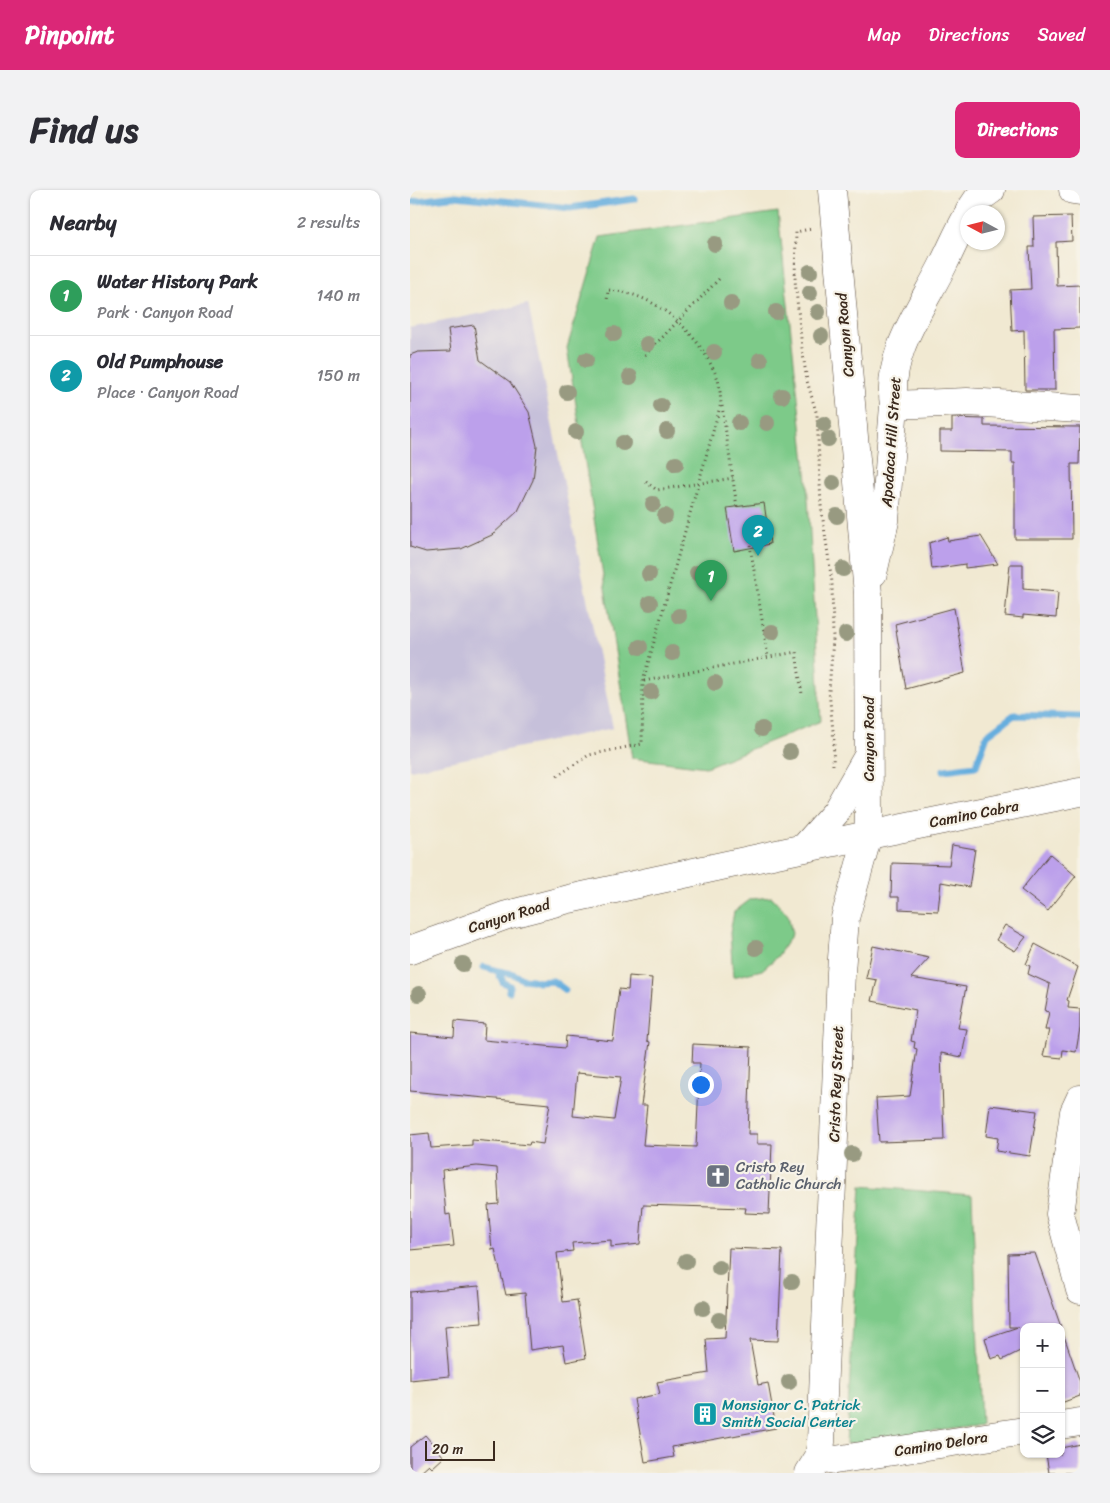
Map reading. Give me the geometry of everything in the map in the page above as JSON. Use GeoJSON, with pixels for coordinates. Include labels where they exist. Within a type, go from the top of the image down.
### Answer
{"type":"FeatureCollection","features":[{"type":"Feature","properties":{"kind":"street","name":"Canyon Road"},"geometry":{"type":"LineString","coordinates":[[416,949],[507,915],[568,899],[868,835],[868,594],[832,190]]}},
{"type":"Feature","properties":{"kind":"street","name":"Apodaca Hill Street"},"geometry":{"type":"LineString","coordinates":[[974,205],[977,200],[991,190]]}},
{"type":"Feature","properties":{"kind":"street"},"geometry":{"type":"LineString","coordinates":[[1073,190],[1080,191]]}},
{"type":"Feature","properties":{"kind":"street","name":"Apodaca Hill Street"},"geometry":{"type":"LineString","coordinates":[[868,594],[886,521],[894,405],[891,388],[906,333],[960,231]]}},
{"type":"Feature","properties":{"kind":"street"},"geometry":{"type":"LineString","coordinates":[[894,405],[966,402],[1080,409]]}},
{"type":"Feature","properties":{"kind":"street"},"geometry":{"type":"LineString","coordinates":[[804,848],[836,812],[869,755]]}},
{"type":"Feature","properties":{"kind":"street","name":"Camino Cabra"},"geometry":{"type":"LineString","coordinates":[[868,835],[1080,792]]}},
{"type":"Feature","properties":{"kind":"street","name":"Cristo Rey Street"},"geometry":{"type":"LineString","coordinates":[[814,1465],[821,1432],[844,918],[868,835]]}},
{"type":"Feature","properties":{"kind":"street"},"geometry":{"type":"LineString","coordinates":[[1080,1099],[1074,1112],[1060,1214],[1080,1290]]}},
{"type":"Feature","properties":{"kind":"street"},"geometry":{"type":"LineString","coordinates":[[1065,1424],[1080,1422]]}},
{"type":"Feature","properties":{"kind":"street","name":"Camino Delora"},"geometry":{"type":"LineString","coordinates":[[814,1465],[835,1460],[1020,1432]]}},
{"type":"Feature","properties":{"kind":"path"},"geometry":{"type":"LineString","coordinates":[[834,770],[834,741],[829,691],[833,639],[832,582],[821,506],[817,415],[807,381],[795,280],[796,232],[835,224]]}},
{"type":"Feature","properties":{"kind":"path"},"geometry":{"type":"LineString","coordinates":[[645,355],[720,278]]}},
{"type":"Feature","properties":{"kind":"path"},"geometry":{"type":"LineString","coordinates":[[607,302],[608,290],[646,299],[678,320],[702,347],[717,378],[737,507]]}},
{"type":"Feature","properties":{"kind":"path"},"geometry":{"type":"LineString","coordinates":[[557,776],[588,755],[642,744],[643,681],[721,403]]}},
{"type":"Feature","properties":{"kind":"path"},"geometry":{"type":"LineString","coordinates":[[646,482],[658,490],[733,478]]}},
{"type":"Feature","properties":{"kind":"path"},"geometry":{"type":"LineString","coordinates":[[750,545],[768,657]]}},
{"type":"Feature","properties":{"kind":"path"},"geometry":{"type":"LineString","coordinates":[[643,681],[796,652],[802,694]]}},
{"type":"Feature","properties":{"kind":"shaded area"},"geometry":{"type":"Polygon","coordinates":[[[528,304],[613,728],[410,770],[410,328],[528,304]]]}},
{"type":"Feature","properties":{"kind":"green space"},"geometry":{"type":"Polygon","coordinates":[[[778,212],[807,481],[821,721],[706,767],[632,758],[567,348],[600,237],[778,212]]]}},
{"type":"Feature","properties":{"kind":"green space"},"geometry":{"type":"Polygon","coordinates":[[[772,897],[788,915],[792,934],[777,957],[762,970],[733,977],[730,933],[734,912],[751,899],[772,897]]]}},
{"type":"Feature","properties":{"kind":"green space"},"geometry":{"type":"Polygon","coordinates":[[[861,1186],[972,1195],[981,1425],[846,1444],[861,1186]]]}},
{"type":"Feature","properties":{"kind":"building"},"geometry":{"type":"Polygon","coordinates":[[[1071,216],[1072,241],[1056,242],[1057,286],[1080,285],[1080,328],[1054,329],[1055,390],[1025,390],[1024,330],[1012,331],[1010,290],[1031,289],[1029,247],[1034,247],[1033,217],[1071,216]]]}},
{"type":"Feature","properties":{"kind":"building"},"geometry":{"type":"Polygon","coordinates":[[[474,325],[480,360],[510,382],[529,412],[537,446],[533,480],[518,511],[492,535],[461,549],[426,552],[410,547],[410,355],[418,352],[451,351],[448,329],[474,325]]]}},
{"type":"Feature","properties":{"kind":"building"},"geometry":{"type":"Polygon","coordinates":[[[952,418],[984,419],[984,426],[1080,427],[1079,464],[1071,464],[1072,539],[1015,539],[1015,463],[1012,463],[1012,452],[940,451],[940,431],[952,431],[952,418]]]}},
{"type":"Feature","properties":{"kind":"building"},"geometry":{"type":"Polygon","coordinates":[[[764,503],[770,544],[734,551],[727,508],[764,503]]]}},
{"type":"Feature","properties":{"kind":"building"},"geometry":{"type":"Polygon","coordinates":[[[981,536],[998,564],[965,568],[965,564],[932,569],[929,543],[947,537],[948,541],[981,536]]]}},
{"type":"Feature","properties":{"kind":"building"},"geometry":{"type":"Polygon","coordinates":[[[1010,564],[1023,564],[1023,589],[1058,592],[1056,618],[1023,615],[1023,618],[1005,616],[1010,564]]]}},
{"type":"Feature","properties":{"kind":"building"},"geometry":{"type":"Polygon","coordinates":[[[954,608],[965,673],[906,689],[895,624],[954,608]]]}},
{"type":"Feature","properties":{"kind":"building"},"geometry":{"type":"Polygon","coordinates":[[[952,845],[975,849],[969,887],[941,882],[938,911],[899,909],[899,897],[891,897],[892,863],[949,865],[952,845]]]}},
{"type":"Feature","properties":{"kind":"building"},"geometry":{"type":"Polygon","coordinates":[[[1050,854],[1076,876],[1048,911],[1021,890],[1050,854]]]}},
{"type":"Feature","properties":{"kind":"building"},"geometry":{"type":"Polygon","coordinates":[[[1005,925],[1026,937],[1015,951],[996,940],[1005,925]]]}},
{"type":"Feature","properties":{"kind":"building"},"geometry":{"type":"Polygon","coordinates":[[[1035,944],[1078,967],[1067,1000],[1069,1001],[1068,1008],[1080,1009],[1080,1028],[1076,1052],[1063,1050],[1062,1058],[1043,1056],[1049,1030],[1045,1030],[1049,1012],[1045,1011],[1050,984],[1028,974],[1030,966],[1026,964],[1035,944]]]}},
{"type":"Feature","properties":{"kind":"building"},"geometry":{"type":"Polygon","coordinates":[[[873,946],[929,958],[911,978],[966,987],[958,1028],[967,1029],[962,1057],[941,1053],[944,1140],[879,1142],[876,1098],[910,1096],[917,1049],[914,1048],[915,1042],[911,1041],[916,1010],[872,1001],[877,980],[866,978],[873,946]]]}},
{"type":"Feature","properties":{"kind":"building"},"geometry":{"type":"Polygon","coordinates":[[[629,976],[652,978],[647,1041],[650,1042],[641,1105],[647,1105],[643,1145],[696,1147],[700,1063],[692,1063],[693,1044],[751,1047],[748,1134],[757,1134],[757,1144],[772,1144],[769,1214],[745,1213],[746,1208],[643,1205],[640,1244],[611,1247],[611,1240],[572,1243],[573,1251],[557,1253],[563,1302],[577,1300],[586,1358],[566,1362],[563,1345],[530,1350],[525,1293],[506,1295],[495,1249],[492,1250],[488,1205],[499,1204],[497,1168],[477,1166],[442,1170],[446,1215],[450,1214],[454,1246],[410,1250],[410,1135],[429,1133],[431,1148],[472,1145],[472,1140],[529,1145],[530,1142],[543,1144],[550,1104],[410,1091],[410,1033],[454,1037],[455,1021],[485,1024],[484,1040],[565,1048],[566,1036],[613,1041],[619,989],[628,990],[629,976]],[[577,1073],[573,1116],[614,1120],[621,1077],[577,1073]]]}},
{"type":"Feature","properties":{"kind":"building"},"geometry":{"type":"Polygon","coordinates":[[[990,1105],[1037,1111],[1030,1156],[996,1151],[998,1138],[986,1136],[990,1105]]]}},
{"type":"Feature","properties":{"kind":"building"},"geometry":{"type":"Polygon","coordinates":[[[729,1248],[782,1250],[778,1341],[750,1340],[758,1385],[768,1383],[776,1428],[672,1447],[674,1457],[645,1462],[634,1399],[660,1394],[657,1382],[709,1373],[706,1339],[725,1338],[729,1248]]]}},
{"type":"Feature","properties":{"kind":"building"},"geometry":{"type":"Polygon","coordinates":[[[1035,1253],[1060,1323],[1020,1323],[1020,1351],[1002,1360],[1000,1356],[991,1359],[985,1338],[1018,1327],[1009,1327],[1008,1254],[1035,1253]]]}},
{"type":"Feature","properties":{"kind":"building"},"geometry":{"type":"Polygon","coordinates":[[[479,1286],[482,1323],[445,1326],[449,1376],[410,1380],[410,1292],[479,1286]]]}},
{"type":"Feature","properties":{"kind":"building"},"geometry":{"type":"Polygon","coordinates":[[[1065,1339],[1080,1382],[1080,1396],[1065,1402],[1065,1339]]]}},
{"type":"Feature","properties":{"kind":"building"},"geometry":{"type":"Polygon","coordinates":[[[425,1435],[444,1457],[432,1468],[429,1465],[420,1473],[410,1473],[410,1447],[425,1435]]]}},
{"type":"Feature","properties":{"kind":"building"},"geometry":{"type":"Polygon","coordinates":[[[1080,1444],[1080,1473],[1049,1473],[1047,1458],[1065,1458],[1065,1447],[1080,1444]]]}},
{"type":"Feature","properties":{"kind":"waterway"},"geometry":{"type":"LineString","coordinates":[[410,202],[456,196],[570,208],[634,199]]}},
{"type":"Feature","properties":{"kind":"waterway"},"geometry":{"type":"LineString","coordinates":[[944,770],[976,766],[987,735],[1014,715],[1080,717]]}},
{"type":"Feature","properties":{"kind":"waterway"},"geometry":{"type":"LineString","coordinates":[[484,967],[498,971],[503,982],[510,986],[509,991]]}},
{"type":"Feature","properties":{"kind":"waterway"},"geometry":{"type":"LineString","coordinates":[[498,971],[538,982],[553,981],[565,990]]}},
{"type":"Feature","properties":{"kind":"place","name":"Old Pumphouse"},"geometry":{"type":"Point","coordinates":[758,556]}},
{"type":"Feature","properties":{"kind":"place","name":"Water History Park"},"geometry":{"type":"Point","coordinates":[711,601]}},
{"type":"Feature","properties":{"kind":"place","name":"Cristo Rey Catholic Church"},"geometry":{"type":"Point","coordinates":[718,1176]}},
{"type":"Feature","properties":{"kind":"place","name":"Monsignor C. Patrick Smith Social Center"},"geometry":{"type":"Point","coordinates":[705,1414]}}]}
